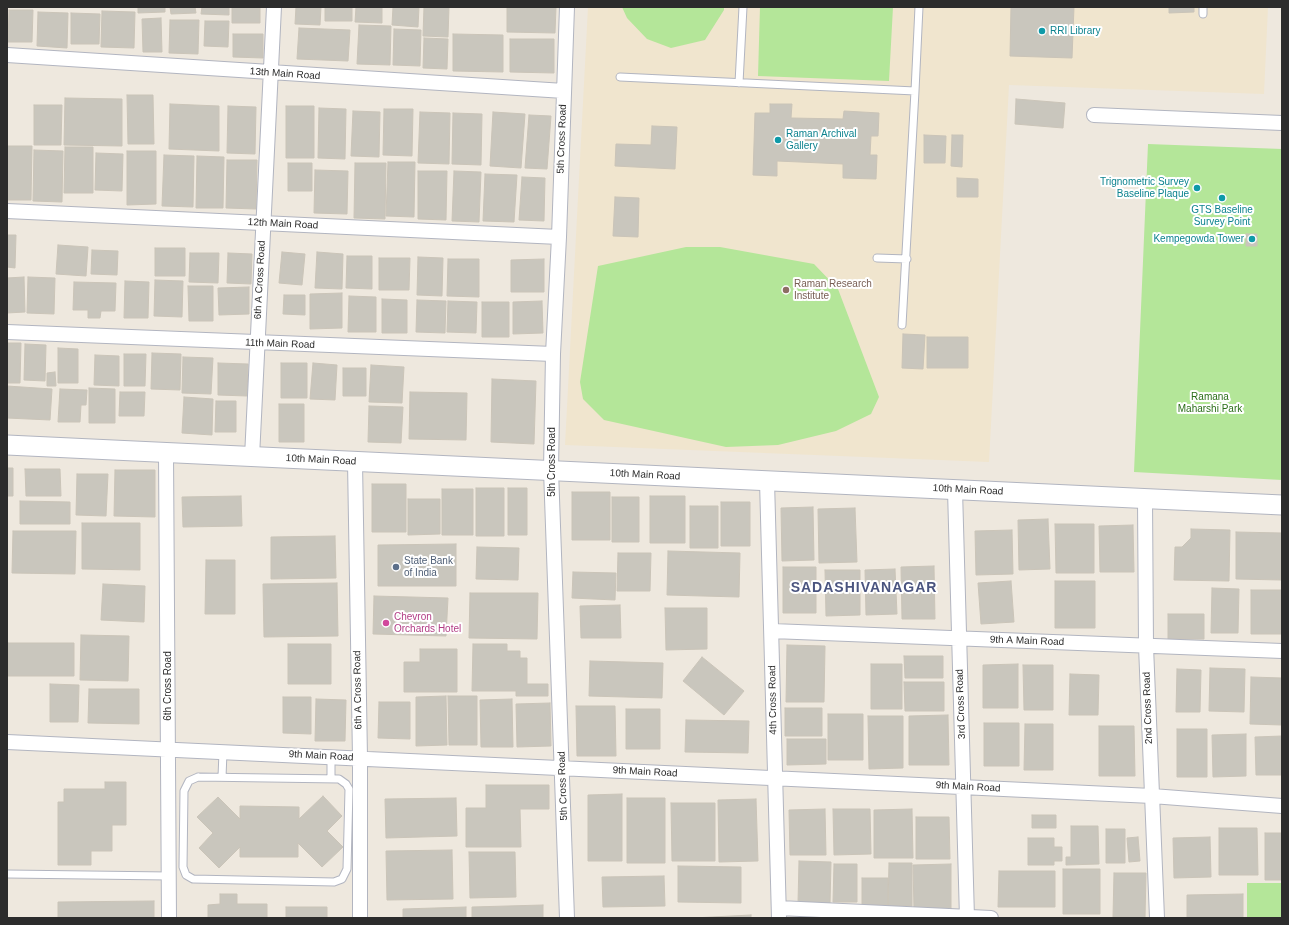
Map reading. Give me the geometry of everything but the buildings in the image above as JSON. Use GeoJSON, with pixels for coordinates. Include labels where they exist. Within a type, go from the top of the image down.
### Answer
{"type":"FeatureCollection","features":[{"type":"Feature","properties":{"kind":"street","name":"6th A Cross Road"},"geometry":{"type":"LineString","coordinates":[[252,457],[274,7]]}},
{"type":"Feature","properties":{"kind":"street","name":"5th Cross Road"},"geometry":{"type":"LineString","coordinates":[[567,7],[559,237],[553,354],[551,470],[568,918]]}},
{"type":"Feature","properties":{"kind":"street","name":"13th Main Road"},"geometry":{"type":"LineString","coordinates":[[7,55],[564,91]]}},
{"type":"Feature","properties":{"kind":"street"},"geometry":{"type":"LineString","coordinates":[[1094,115],[1282,123]]}},
{"type":"Feature","properties":{"kind":"street","name":"12th Main Road"},"geometry":{"type":"LineString","coordinates":[[7,211],[559,237]]}},
{"type":"Feature","properties":{"kind":"street","name":"11th Main Road"},"geometry":{"type":"LineString","coordinates":[[7,332],[553,354]]}},
{"type":"Feature","properties":{"kind":"street","name":"10th Main Road"},"geometry":{"type":"LineString","coordinates":[[7,446],[1282,505]]}},
{"type":"Feature","properties":{"kind":"street","name":"6th Cross Road"},"geometry":{"type":"LineString","coordinates":[[166,453],[169,918]]}},
{"type":"Feature","properties":{"kind":"street","name":"6th A Cross Road"},"geometry":{"type":"LineString","coordinates":[[355,462],[360,758],[360,918]]}},
{"type":"Feature","properties":{"kind":"street","name":"4th Cross Road"},"geometry":{"type":"LineString","coordinates":[[767,481],[779,913]]}},
{"type":"Feature","properties":{"kind":"street","name":"3rd Cross Road"},"geometry":{"type":"LineString","coordinates":[[955,490],[967,917]]}},
{"type":"Feature","properties":{"kind":"street","name":"2nd Cross Road"},"geometry":{"type":"LineString","coordinates":[[1145,499],[1146,646],[1156,918]]}},
{"type":"Feature","properties":{"kind":"street","name":"9th A Main Road"},"geometry":{"type":"LineString","coordinates":[[772,631],[1282,652]]}},
{"type":"Feature","properties":{"kind":"street","name":"9th Main Road"},"geometry":{"type":"LineString","coordinates":[[7,742],[1152,796],[1282,806]]}},
{"type":"Feature","properties":{"kind":"street"},"geometry":{"type":"LineString","coordinates":[[779,913],[991,918]]}},
{"type":"Feature","properties":{"kind":"lane"},"geometry":{"type":"LineString","coordinates":[[739,83],[743,7]]}},
{"type":"Feature","properties":{"kind":"lane"},"geometry":{"type":"LineString","coordinates":[[902,325],[919,7]]}},
{"type":"Feature","properties":{"kind":"lane"},"geometry":{"type":"LineString","coordinates":[[620,77],[915,91]]}},
{"type":"Feature","properties":{"kind":"lane"},"geometry":{"type":"LineString","coordinates":[[877,258],[906,259]]}},
{"type":"Feature","properties":{"kind":"lane"},"geometry":{"type":"LineString","coordinates":[[222,777],[223,752]]}},
{"type":"Feature","properties":{"kind":"lane"},"geometry":{"type":"LineString","coordinates":[[331,757],[331,779]]}},
{"type":"Feature","properties":{"kind":"lane"},"geometry":{"type":"LineString","coordinates":[[198,777],[222,777],[339,779],[346,784],[349,790],[347,869],[342,878],[334,882],[193,879],[186,875],[183,867],[184,791],[189,780],[198,777]]}},
{"type":"Feature","properties":{"kind":"lane"},"geometry":{"type":"LineString","coordinates":[[7,874],[169,876]]}},
{"type":"Feature","properties":{"kind":"shaded area","name":"Raman Research Institute"},"geometry":{"type":"Polygon","coordinates":[[[588,7],[1268,7],[1264,94],[1009,85],[989,462],[565,445],[588,7]]]}},
{"type":"Feature","properties":{"kind":"green space"},"geometry":{"type":"Polygon","coordinates":[[[622,7],[724,7],[724,10],[705,40],[671,48],[647,39],[627,18],[622,7]]]}},
{"type":"Feature","properties":{"kind":"green space"},"geometry":{"type":"Polygon","coordinates":[[[760,7],[893,7],[889,81],[758,76],[760,7]]]}},
{"type":"Feature","properties":{"kind":"green space","name":"Ramana Maharshi Park"},"geometry":{"type":"Polygon","coordinates":[[[1148,144],[1282,149],[1282,480],[1134,472],[1148,144]]]}},
{"type":"Feature","properties":{"kind":"green space"},"geometry":{"type":"Polygon","coordinates":[[[686,247],[720,247],[814,264],[838,289],[879,397],[871,414],[836,431],[778,445],[726,447],[604,420],[583,399],[580,382],[598,266],[686,247]]]}},
{"type":"Feature","properties":{"kind":"green space"},"geometry":{"type":"Polygon","coordinates":[[[1247,883],[1282,883],[1282,918],[1247,918],[1247,883]]]}},
{"type":"Feature","properties":{"kind":"place","name":"RRI Library"},"geometry":{"type":"Point","coordinates":[1042,31]}},
{"type":"Feature","properties":{"kind":"place","name":"Raman Archival Gallery"},"geometry":{"type":"Point","coordinates":[778,140]}},
{"type":"Feature","properties":{"kind":"place","name":"Trignometric Survey Baseline Plaque"},"geometry":{"type":"Point","coordinates":[1197,188]}},
{"type":"Feature","properties":{"kind":"place","name":"GTS Baseline Survey Point"},"geometry":{"type":"Point","coordinates":[1222,198]}},
{"type":"Feature","properties":{"kind":"place","name":"Kempegowda Tower"},"geometry":{"type":"Point","coordinates":[1252,239]}},
{"type":"Feature","properties":{"kind":"place","name":"Raman Research Institute"},"geometry":{"type":"Point","coordinates":[786,290]}},
{"type":"Feature","properties":{"kind":"place","name":"State Bank of India"},"geometry":{"type":"Point","coordinates":[396,567]}},
{"type":"Feature","properties":{"kind":"place","name":"Chevron Orchards Hotel"},"geometry":{"type":"Point","coordinates":[386,623]}},
{"type":"Feature","properties":{"kind":"district","name":"SADASHIVANAGAR"},"geometry":{"type":"Point","coordinates":[864,588]}}]}
